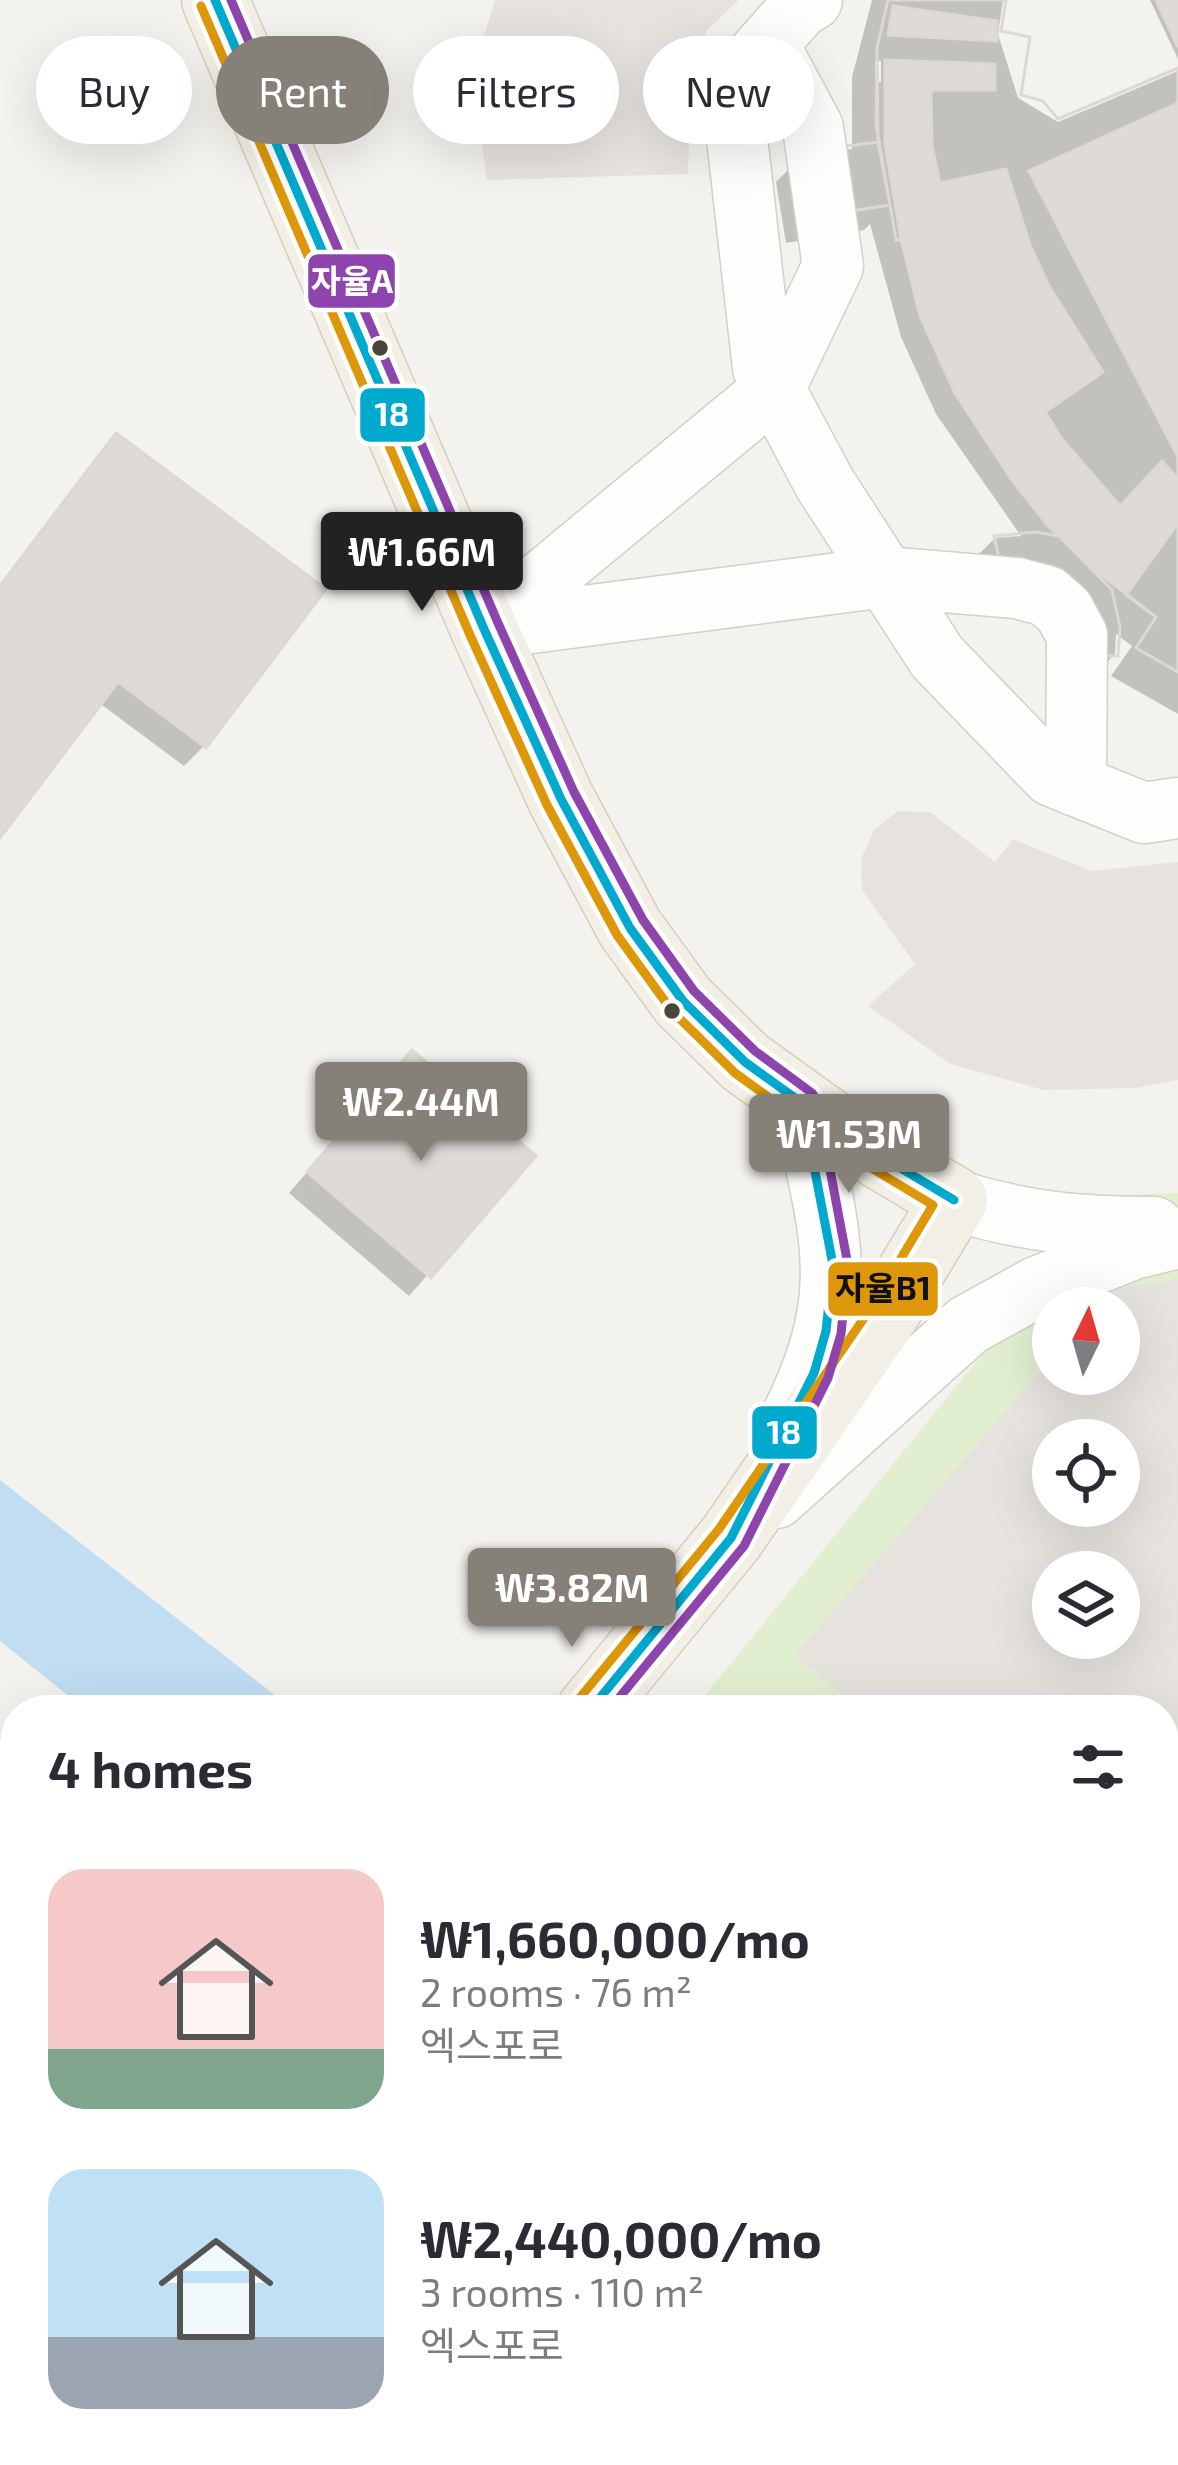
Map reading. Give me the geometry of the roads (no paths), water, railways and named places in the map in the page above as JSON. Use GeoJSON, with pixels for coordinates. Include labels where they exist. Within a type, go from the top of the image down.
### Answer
{"type":"FeatureCollection","features":[{"type":"Feature","properties":{"kind":"main road"},"geometry":{"type":"LineString","coordinates":[[215,0],[484,629],[561,799],[630,928],[683,1001],[745,1062],[852,1139],[954,1200],[886,1313],[731,1538],[602,1695]]}},
{"type":"Feature","properties":{"kind":"street"},"geometry":{"type":"LineString","coordinates":[[775,36],[812,0]]}},
{"type":"Feature","properties":{"kind":"street"},"geometry":{"type":"LineString","coordinates":[[484,629],[774,389],[833,266],[814,135]]}},
{"type":"Feature","properties":{"kind":"street"},"geometry":{"type":"LineString","coordinates":[[738,144],[763,368],[825,484],[937,657],[1052,776],[1144,813],[1178,808]]}},
{"type":"Feature","properties":{"kind":"street"},"geometry":{"type":"LineString","coordinates":[[484,629],[885,577],[1017,588],[1047,596],[1064,611],[1077,635],[1076,786]]}},
{"type":"Feature","properties":{"kind":"street"},"geometry":{"type":"LineString","coordinates":[[731,1538],[814,1373],[829,1313],[830,1233],[802,1103]]}},
{"type":"Feature","properties":{"kind":"street"},"geometry":{"type":"LineString","coordinates":[[954,1200],[1013,1218],[1077,1227],[1178,1227]]}},
{"type":"Feature","properties":{"kind":"street"},"geometry":{"type":"LineString","coordinates":[[731,1538],[968,1325],[1037,1287],[1178,1238]]}},
{"type":"Feature","properties":{"kind":"water"},"geometry":{"type":"Polygon","coordinates":[[[0,1480],[275,1695],[67,1695],[0,1641],[0,1480]]]}}]}
